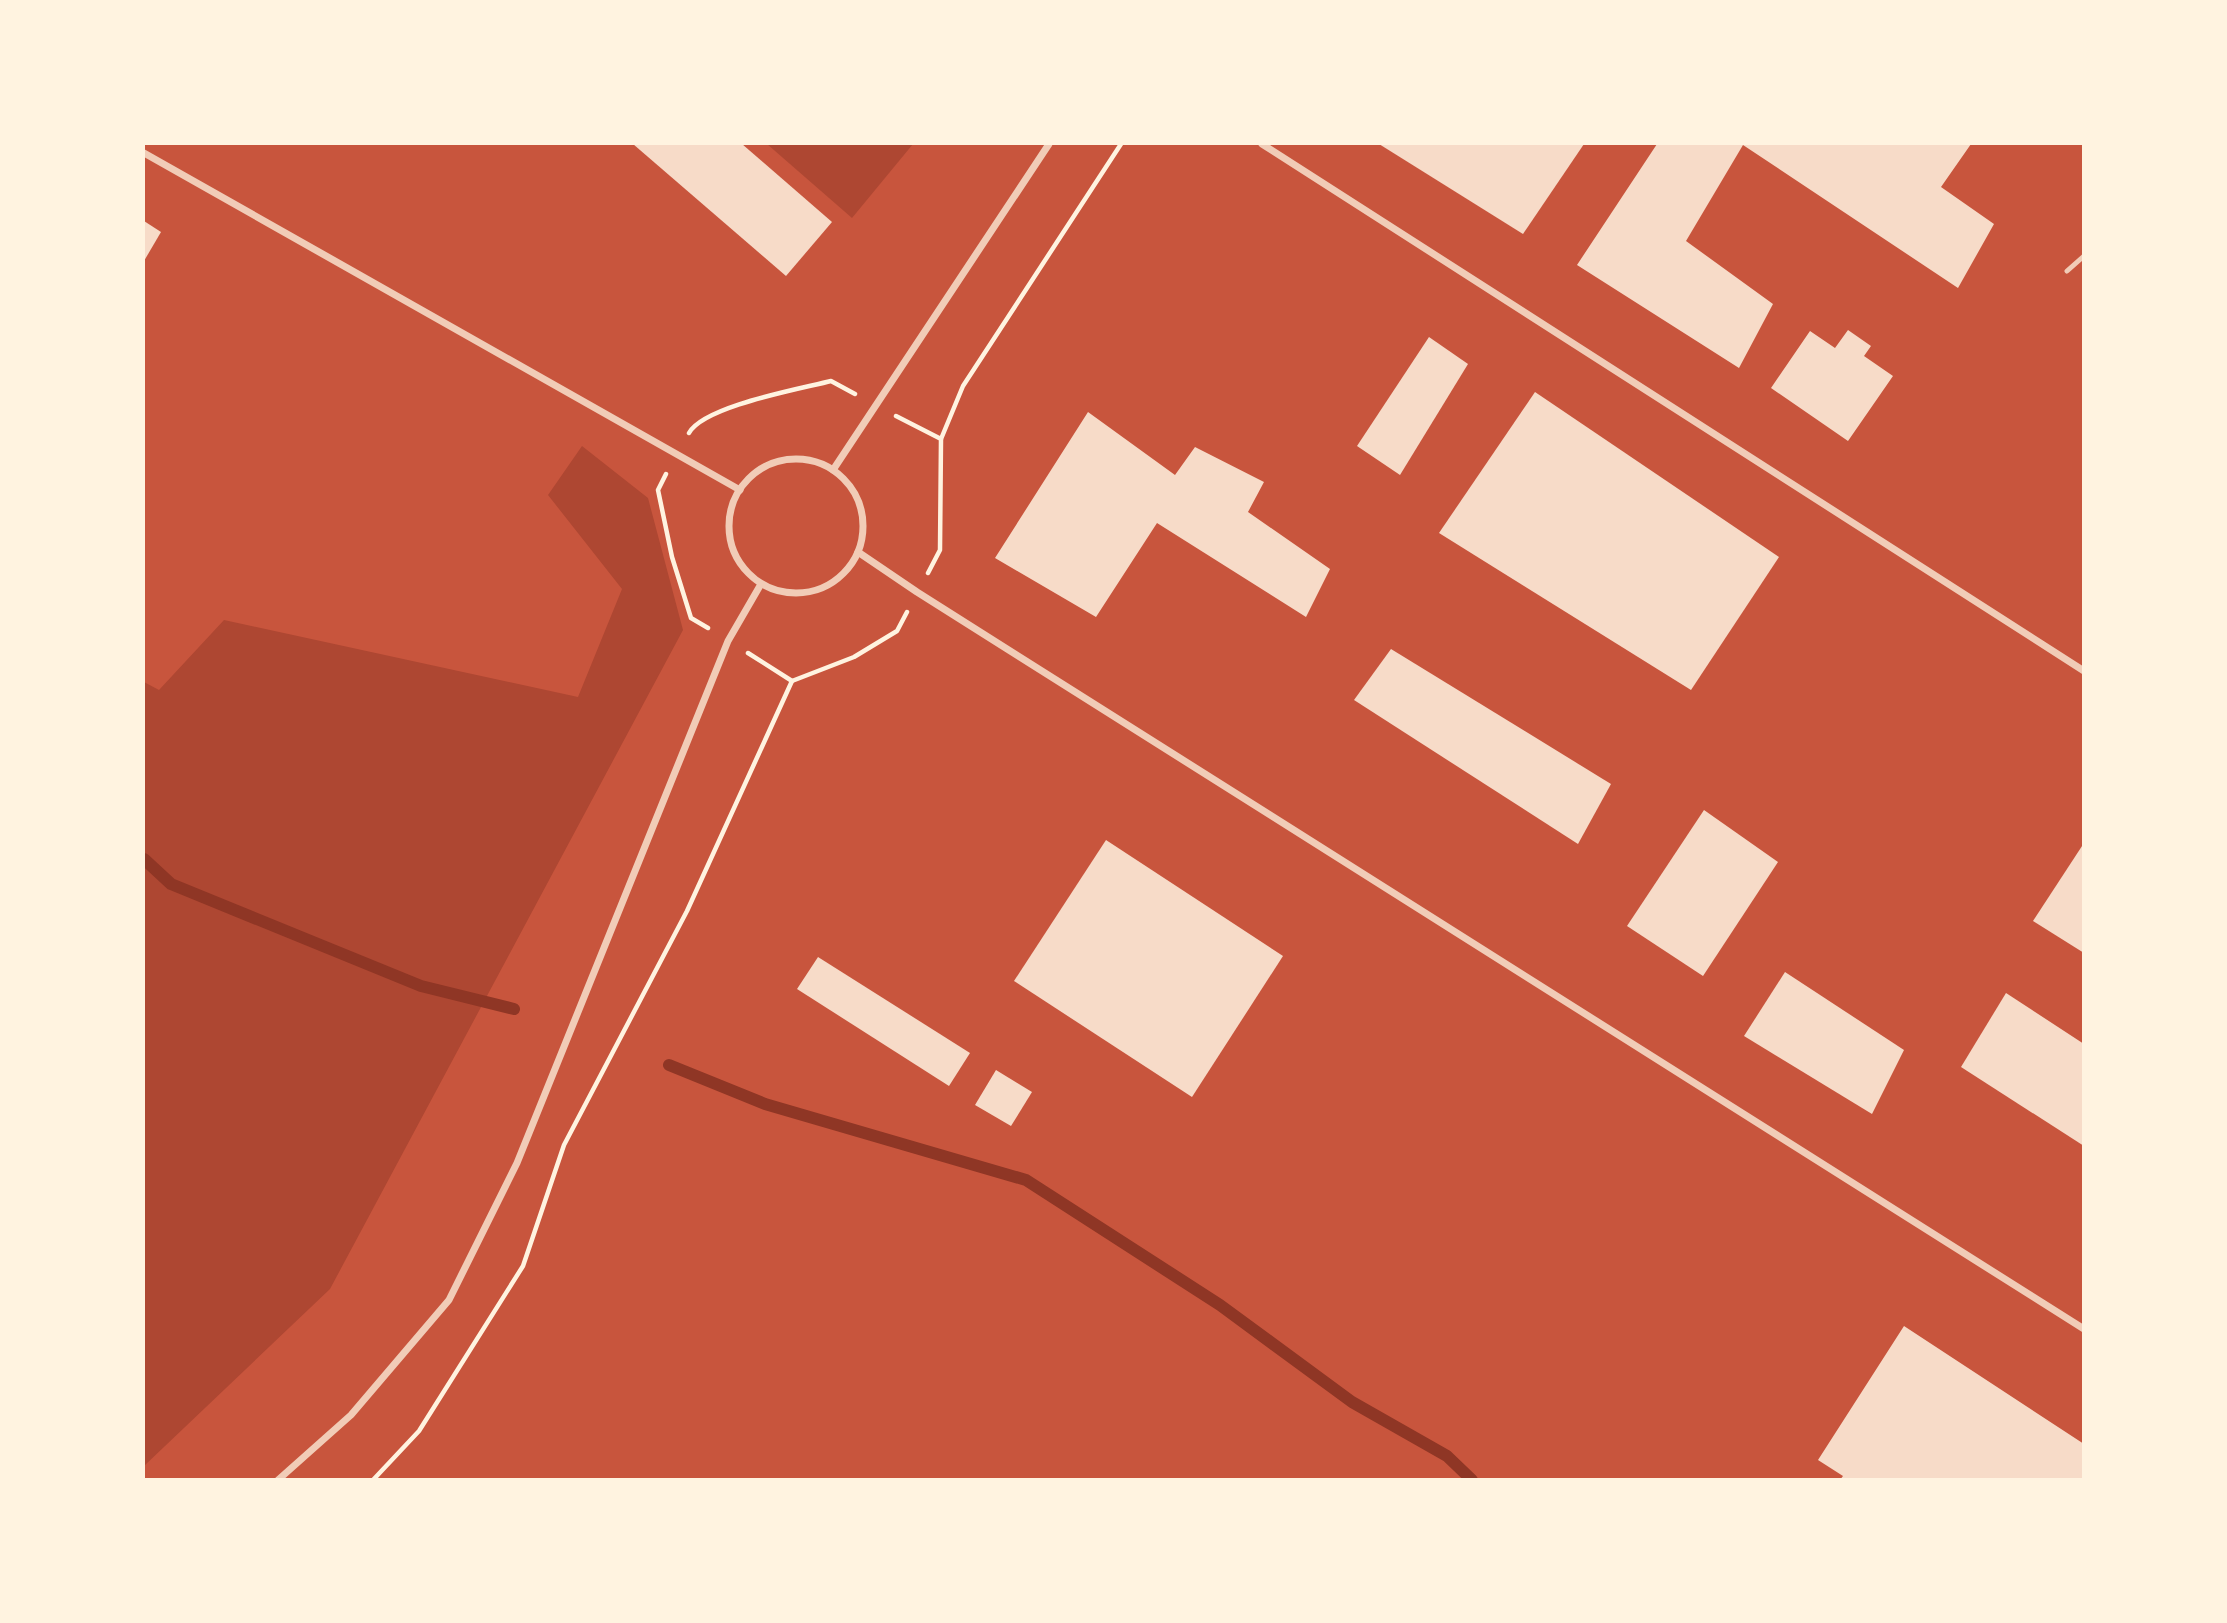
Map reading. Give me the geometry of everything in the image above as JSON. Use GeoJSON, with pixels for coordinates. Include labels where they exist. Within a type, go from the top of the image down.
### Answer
{"type":"FeatureCollection","features":[{"type":"Feature","properties":{"kind":"street"},"geometry":{"type":"LineString","coordinates":[[833,470],[1048,144]]}},
{"type":"Feature","properties":{"kind":"street"},"geometry":{"type":"LineString","coordinates":[[1262,144],[2084,671]]}},
{"type":"Feature","properties":{"kind":"street"},"geometry":{"type":"LineString","coordinates":[[144,153],[740,490]]}},
{"type":"Feature","properties":{"kind":"street"},"geometry":{"type":"LineString","coordinates":[[793,459],[814,461],[833,470],[850,486],[860,506],[863,529],[858,552],[846,572],[828,586],[806,593],[783,592],[761,584],[739,561],[729,531],[731,509],[740,490],[754,474],[772,464],[793,459]]}},
{"type":"Feature","properties":{"kind":"street"},"geometry":{"type":"LineString","coordinates":[[858,552],[2084,1329]]}},
{"type":"Feature","properties":{"kind":"street"},"geometry":{"type":"LineString","coordinates":[[278,1479],[351,1415],[449,1300],[517,1163],[729,641],[761,584]]}},
{"type":"Feature","properties":{"kind":"lane"},"geometry":{"type":"LineString","coordinates":[[2067,271],[2084,256]]}},
{"type":"Feature","properties":{"kind":"path"},"geometry":{"type":"LineString","coordinates":[[373,1479],[419,1431],[523,1266],[564,1145],[687,911],[792,681],[854,657],[897,631],[940,550],[941,439],[963,386],[1121,144]]}},
{"type":"Feature","properties":{"kind":"path"},"geometry":{"type":"LineString","coordinates":[[792,681],[691,618],[672,557],[658,490],[693,426],[711,414],[831,381],[941,439]]}},
{"type":"Feature","properties":{"kind":"shaded area"},"geometry":{"type":"Polygon","coordinates":[[[767,144],[913,144],[852,218],[767,144]]]}},
{"type":"Feature","properties":{"kind":"shaded area"},"geometry":{"type":"Polygon","coordinates":[[[582,446],[648,498],[683,630],[330,1289],[144,1466],[144,682],[159,690],[224,620],[578,697],[622,589],[548,495],[582,446]]]}},
{"type":"Feature","properties":{"kind":"building"},"geometry":{"type":"Polygon","coordinates":[[[633,144],[742,144],[832,222],[786,276],[633,144]]]}},
{"type":"Feature","properties":{"kind":"building"},"geometry":{"type":"Polygon","coordinates":[[[1379,144],[1584,144],[1523,234],[1379,144]]]}},
{"type":"Feature","properties":{"kind":"building"},"geometry":{"type":"Polygon","coordinates":[[[1657,144],[1971,144],[1941,187],[1994,224],[1958,288],[1743,145],[1686,241],[1773,304],[1739,368],[1577,265],[1657,144]]]}},
{"type":"Feature","properties":{"kind":"building"},"geometry":{"type":"Polygon","coordinates":[[[144,221],[161,232],[144,261],[144,221]]]}},
{"type":"Feature","properties":{"kind":"building"},"geometry":{"type":"Polygon","coordinates":[[[1848,330],[1871,346],[1864,356],[1893,376],[1848,441],[1771,388],[1810,331],[1835,348],[1848,330]]]}},
{"type":"Feature","properties":{"kind":"building"},"geometry":{"type":"Polygon","coordinates":[[[1429,337],[1468,364],[1400,475],[1357,446],[1429,337]]]}},
{"type":"Feature","properties":{"kind":"building"},"geometry":{"type":"Polygon","coordinates":[[[1535,392],[1779,557],[1691,690],[1439,533],[1535,392]]]}},
{"type":"Feature","properties":{"kind":"building"},"geometry":{"type":"Polygon","coordinates":[[[1088,412],[1175,475],[1195,447],[1264,482],[1248,512],[1330,569],[1306,617],[1157,523],[1096,617],[995,558],[1088,412]]]}},
{"type":"Feature","properties":{"kind":"building"},"geometry":{"type":"Polygon","coordinates":[[[1391,649],[1611,784],[1578,844],[1354,700],[1391,649]]]}},
{"type":"Feature","properties":{"kind":"building"},"geometry":{"type":"Polygon","coordinates":[[[1704,810],[1778,862],[1703,976],[1627,926],[1704,810]]]}},
{"type":"Feature","properties":{"kind":"building"},"geometry":{"type":"Polygon","coordinates":[[[1106,840],[1283,956],[1192,1097],[1014,981],[1106,840]]]}},
{"type":"Feature","properties":{"kind":"building"},"geometry":{"type":"Polygon","coordinates":[[[2084,843],[2084,953],[2033,921],[2084,843]]]}},
{"type":"Feature","properties":{"kind":"building"},"geometry":{"type":"Polygon","coordinates":[[[818,957],[970,1053],[949,1086],[797,989],[818,957]]]}},
{"type":"Feature","properties":{"kind":"building"},"geometry":{"type":"Polygon","coordinates":[[[1785,972],[1904,1050],[1872,1114],[1744,1036],[1785,972]]]}},
{"type":"Feature","properties":{"kind":"building"},"geometry":{"type":"Polygon","coordinates":[[[2006,993],[2084,1044],[2084,1146],[1961,1067],[2006,993]]]}},
{"type":"Feature","properties":{"kind":"building"},"geometry":{"type":"Polygon","coordinates":[[[996,1070],[1032,1092],[1011,1126],[975,1105],[996,1070]]]}},
{"type":"Feature","properties":{"kind":"building"},"geometry":{"type":"Polygon","coordinates":[[[1904,1326],[2084,1444],[2084,1480],[1840,1480],[1843,1476],[1818,1460],[1904,1326]]]}},
{"type":"Feature","properties":{"kind":"waterway"},"geometry":{"type":"LineString","coordinates":[[144,859],[171,884],[421,986],[514,1009]]}},
{"type":"Feature","properties":{"kind":"waterway"},"geometry":{"type":"LineString","coordinates":[[669,1065],[765,1104],[1026,1180],[1220,1305],[1352,1402],[1447,1456],[1472,1480]]}}]}
